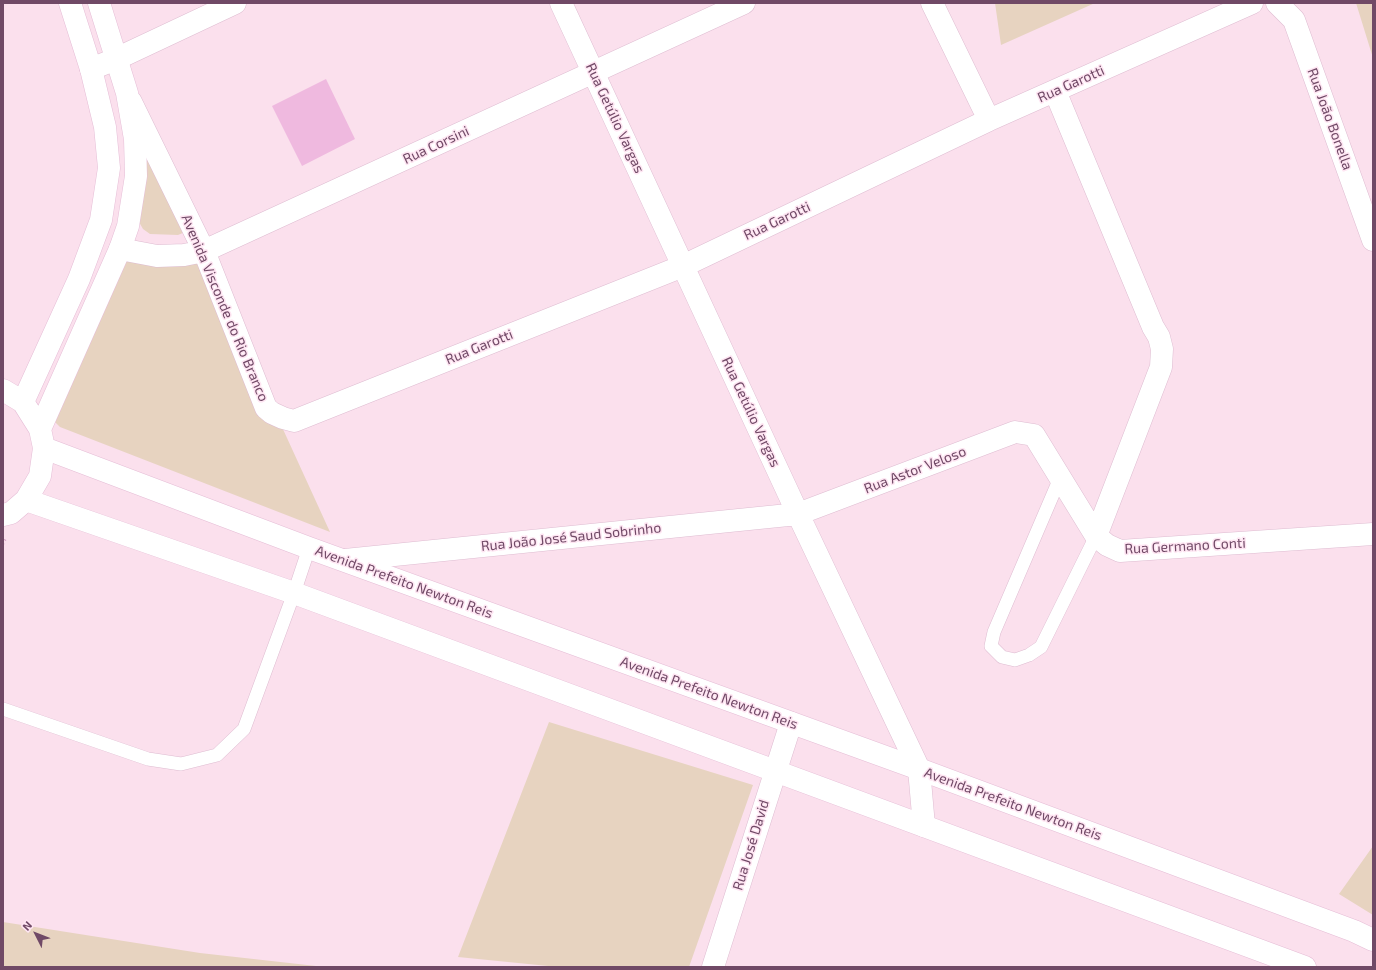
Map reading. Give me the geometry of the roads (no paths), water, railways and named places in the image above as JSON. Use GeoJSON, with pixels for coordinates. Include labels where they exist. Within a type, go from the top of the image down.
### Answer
{"type":"FeatureCollection","features":[{"type":"Feature","properties":{"kind":"street"},"geometry":{"type":"LineString","coordinates":[[23,402],[79,279],[102,220],[109,168],[105,127],[91,69],[70,3]]}},
{"type":"Feature","properties":{"kind":"street","name":"Avenida Visconde do Rio Branco"},"geometry":{"type":"LineString","coordinates":[[11,514],[40,476],[42,438],[120,249],[128,226],[136,176],[135,139],[127,94],[99,3]]}},
{"type":"Feature","properties":{"kind":"street"},"geometry":{"type":"LineString","coordinates":[[91,69],[116,59],[235,3]]}},
{"type":"Feature","properties":{"kind":"street","name":"Rua Getúlio Vargas"},"geometry":{"type":"LineString","coordinates":[[561,3],[798,514],[919,769],[924,826]]}},
{"type":"Feature","properties":{"kind":"street","name":"Rua Corsini"},"geometry":{"type":"LineString","coordinates":[[120,249],[156,256],[184,255],[204,251],[744,3]]}},
{"type":"Feature","properties":{"kind":"street"},"geometry":{"type":"LineString","coordinates":[[932,3],[989,120]]}},
{"type":"Feature","properties":{"kind":"street","name":"Rua Garotti"},"geometry":{"type":"LineString","coordinates":[[294,421],[683,266],[989,120],[1252,3]]}},
{"type":"Feature","properties":{"kind":"street","name":"Rua João Bonella"},"geometry":{"type":"LineString","coordinates":[[1277,3],[1294,20],[1373,240]]}},
{"type":"Feature","properties":{"kind":"street"},"geometry":{"type":"LineString","coordinates":[[1055,91],[1153,327],[1159,337],[1162,349],[1161,368],[1096,536]]}},
{"type":"Feature","properties":{"kind":"street","name":"Avenida Visconde do Rio Branco"},"geometry":{"type":"LineString","coordinates":[[127,94],[204,251],[266,408],[272,413],[294,421]]}},
{"type":"Feature","properties":{"kind":"street"},"geometry":{"type":"LineString","coordinates":[[102,220],[128,226]]}},
{"type":"Feature","properties":{"kind":"street"},"geometry":{"type":"LineString","coordinates":[[3,390],[23,402],[42,438]]}},
{"type":"Feature","properties":{"kind":"street","name":"Rua Astor Veloso"},"geometry":{"type":"LineString","coordinates":[[798,514],[1014,432],[1034,435]]}},
{"type":"Feature","properties":{"kind":"street","name":"Rua Germano Conti"},"geometry":{"type":"LineString","coordinates":[[1034,435],[1096,536],[1107,545],[1120,551],[1373,534]]}},
{"type":"Feature","properties":{"kind":"street","name":"Avenida Prefeito Newton Reis"},"geometry":{"type":"LineString","coordinates":[[42,438],[309,548],[919,769],[1347,928],[1373,940]]}},
{"type":"Feature","properties":{"kind":"street"},"geometry":{"type":"LineString","coordinates":[[11,514],[294,593],[1305,967]]}},
{"type":"Feature","properties":{"kind":"street","name":"Rua João José Saud Sobrinho"},"geometry":{"type":"LineString","coordinates":[[345,560],[798,514]]}},
{"type":"Feature","properties":{"kind":"street","name":"Rua José David"},"geometry":{"type":"LineString","coordinates":[[713,967],[791,723]]}},
{"type":"Feature","properties":{"kind":"lane"},"geometry":{"type":"LineString","coordinates":[[1060,478],[994,632],[991,646],[1002,657],[1015,660],[1042,647],[1096,536]]}},
{"type":"Feature","properties":{"kind":"lane"},"geometry":{"type":"LineString","coordinates":[[3,709],[148,760],[181,764],[217,755],[244,729],[309,548]]}}]}
